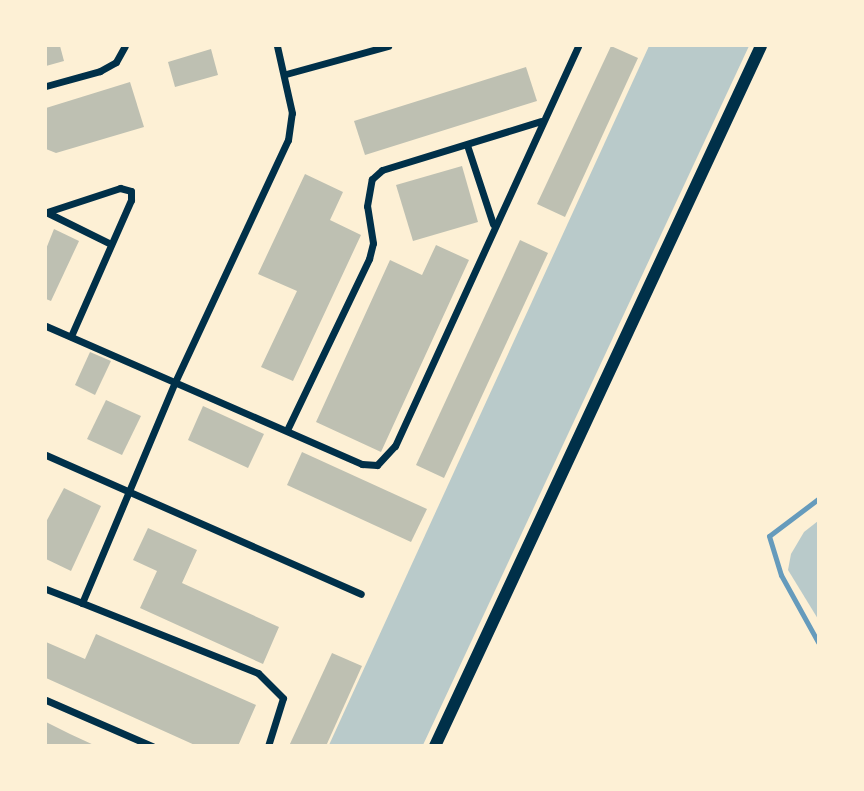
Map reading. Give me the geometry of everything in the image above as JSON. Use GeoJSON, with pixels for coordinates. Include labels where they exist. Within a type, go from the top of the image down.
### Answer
{"type":"FeatureCollection","features":[{"type":"Feature","properties":{"kind":"main road"},"geometry":{"type":"LineString","coordinates":[[435,746],[761,46]]}},
{"type":"Feature","properties":{"kind":"street"},"geometry":{"type":"LineString","coordinates":[[46,86],[100,71],[116,62],[125,46]]}},
{"type":"Feature","properties":{"kind":"street"},"geometry":{"type":"LineString","coordinates":[[82,604],[175,382],[288,140],[292,113],[286,74],[277,46]]}},
{"type":"Feature","properties":{"kind":"street"},"geometry":{"type":"LineString","coordinates":[[286,74],[388,46]]}},
{"type":"Feature","properties":{"kind":"street"},"geometry":{"type":"LineString","coordinates":[[46,326],[362,464],[377,465],[389,458],[493,224],[578,46]]}},
{"type":"Feature","properties":{"kind":"street"},"geometry":{"type":"LineString","coordinates":[[287,430],[369,259],[373,243],[367,206],[372,179],[382,170],[541,121]]}},
{"type":"Feature","properties":{"kind":"street"},"geometry":{"type":"LineString","coordinates":[[467,145],[493,224]]}},
{"type":"Feature","properties":{"kind":"street"},"geometry":{"type":"LineString","coordinates":[[46,212],[128,189],[131,200],[71,336]]}},
{"type":"Feature","properties":{"kind":"street"},"geometry":{"type":"LineString","coordinates":[[46,212],[111,244]]}},
{"type":"Feature","properties":{"kind":"street"},"geometry":{"type":"LineString","coordinates":[[46,455],[360,594]]}},
{"type":"Feature","properties":{"kind":"street"},"geometry":{"type":"LineString","coordinates":[[46,589],[258,673],[283,698],[268,746]]}},
{"type":"Feature","properties":{"kind":"street"},"geometry":{"type":"LineString","coordinates":[[46,700],[152,746]]}},
{"type":"Feature","properties":{"kind":"shaded area"},"geometry":{"type":"Polygon","coordinates":[[[649,46],[749,46],[423,745],[329,745],[649,46]]]}},
{"type":"Feature","properties":{"kind":"shaded area"},"geometry":{"type":"Polygon","coordinates":[[[818,521],[818,619],[788,570],[791,554],[804,532],[818,521]]]}},
{"type":"Feature","properties":{"kind":"building"},"geometry":{"type":"Polygon","coordinates":[[[46,46],[60,46],[64,61],[46,66],[46,46]]]}},
{"type":"Feature","properties":{"kind":"building"},"geometry":{"type":"Polygon","coordinates":[[[611,46],[638,58],[565,217],[537,204],[611,46]]]}},
{"type":"Feature","properties":{"kind":"building"},"geometry":{"type":"Polygon","coordinates":[[[211,49],[218,75],[175,87],[168,62],[211,49]]]}},
{"type":"Feature","properties":{"kind":"building"},"geometry":{"type":"Polygon","coordinates":[[[526,67],[537,101],[365,155],[354,121],[526,67]]]}},
{"type":"Feature","properties":{"kind":"building"},"geometry":{"type":"Polygon","coordinates":[[[130,82],[144,127],[56,153],[46,149],[46,108],[130,82]]]}},
{"type":"Feature","properties":{"kind":"building"},"geometry":{"type":"Polygon","coordinates":[[[462,166],[478,222],[413,241],[396,185],[462,166]]]}},
{"type":"Feature","properties":{"kind":"building"},"geometry":{"type":"Polygon","coordinates":[[[305,174],[343,192],[330,220],[361,235],[293,381],[261,367],[297,291],[258,274],[305,174]]]}},
{"type":"Feature","properties":{"kind":"building"},"geometry":{"type":"Polygon","coordinates":[[[54,229],[79,241],[51,301],[46,299],[46,249],[54,229]]]}},
{"type":"Feature","properties":{"kind":"building"},"geometry":{"type":"Polygon","coordinates":[[[520,240],[548,253],[444,478],[416,465],[520,240]]]}},
{"type":"Feature","properties":{"kind":"building"},"geometry":{"type":"Polygon","coordinates":[[[436,245],[469,260],[381,452],[316,422],[390,260],[422,275],[436,245]]]}},
{"type":"Feature","properties":{"kind":"building"},"geometry":{"type":"Polygon","coordinates":[[[90,352],[111,361],[95,395],[75,385],[90,352]]]}},
{"type":"Feature","properties":{"kind":"building"},"geometry":{"type":"Polygon","coordinates":[[[106,400],[141,416],[122,455],[87,439],[106,400]]]}},
{"type":"Feature","properties":{"kind":"building"},"geometry":{"type":"Polygon","coordinates":[[[203,406],[264,434],[248,468],[188,440],[203,406]]]}},
{"type":"Feature","properties":{"kind":"building"},"geometry":{"type":"Polygon","coordinates":[[[302,452],[427,509],[411,542],[287,485],[302,452]]]}},
{"type":"Feature","properties":{"kind":"building"},"geometry":{"type":"Polygon","coordinates":[[[64,488],[101,506],[71,571],[46,559],[46,522],[64,488]]]}},
{"type":"Feature","properties":{"kind":"building"},"geometry":{"type":"Polygon","coordinates":[[[148,528],[197,550],[182,583],[279,627],[263,664],[140,608],[157,571],[133,560],[148,528]]]}},
{"type":"Feature","properties":{"kind":"building"},"geometry":{"type":"Polygon","coordinates":[[[96,634],[256,705],[238,746],[197,746],[46,678],[46,642],[85,659],[96,634]]]}},
{"type":"Feature","properties":{"kind":"building"},"geometry":{"type":"Polygon","coordinates":[[[332,653],[362,666],[326,746],[289,746],[332,653]]]}},
{"type":"Feature","properties":{"kind":"building"},"geometry":{"type":"Polygon","coordinates":[[[46,722],[70,734],[96,746],[46,746],[46,722]]]}},
{"type":"Feature","properties":{"kind":"waterway"},"geometry":{"type":"LineString","coordinates":[[818,499],[769,536],[781,575],[818,642]]}}]}
